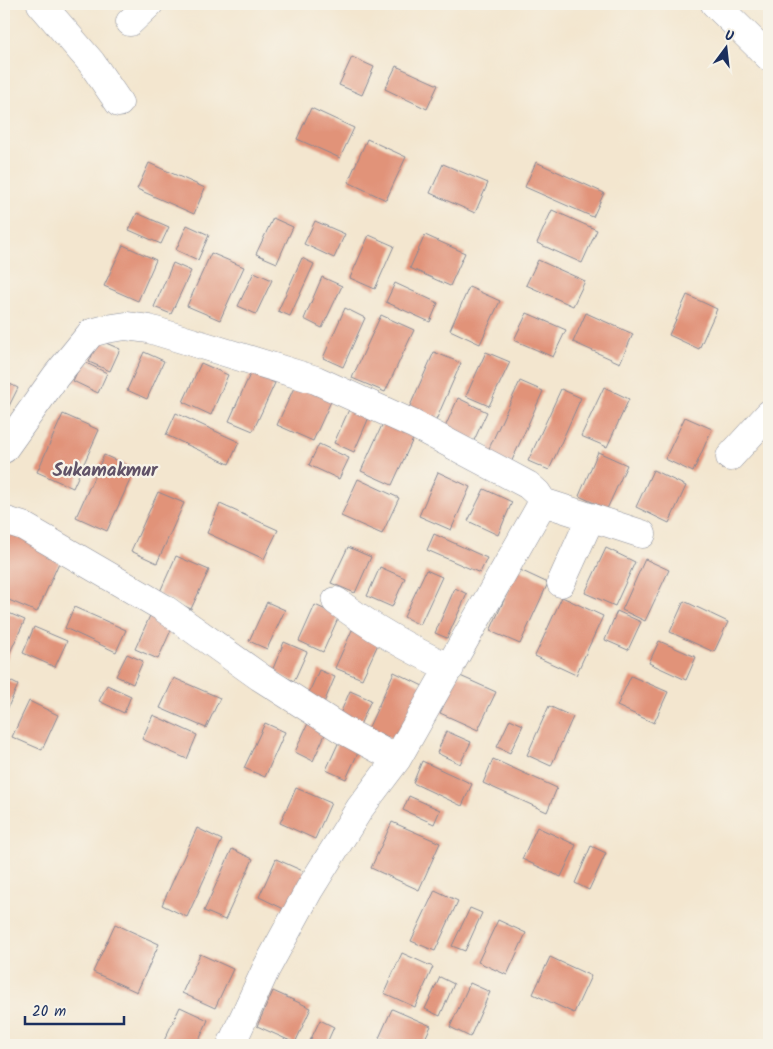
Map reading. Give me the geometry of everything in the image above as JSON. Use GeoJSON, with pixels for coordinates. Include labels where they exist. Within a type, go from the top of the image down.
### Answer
{"type":"FeatureCollection","features":[{"type":"Feature","properties":{"kind":"street"},"geometry":{"type":"LineString","coordinates":[[41,4],[91,62],[119,103]]}},
{"type":"Feature","properties":{"kind":"street"},"geometry":{"type":"LineString","coordinates":[[716,4],[769,57]]}},
{"type":"Feature","properties":{"kind":"street"},"geometry":{"type":"LineString","coordinates":[[4,449],[56,376],[91,334],[106,329],[126,326],[149,329],[316,380],[413,424],[528,485],[543,502],[642,534]]}},
{"type":"Feature","properties":{"kind":"street"},"geometry":{"type":"LineString","coordinates":[[730,457],[769,414]]}},
{"type":"Feature","properties":{"kind":"street"},"geometry":{"type":"LineString","coordinates":[[231,1045],[266,969],[309,890],[360,808],[397,759],[543,502]]}},
{"type":"Feature","properties":{"kind":"street"},"geometry":{"type":"LineString","coordinates":[[561,583],[591,517]]}},
{"type":"Feature","properties":{"kind":"street"},"geometry":{"type":"LineString","coordinates":[[4,520],[22,526],[162,607],[268,682],[343,730],[397,759]]}},
{"type":"Feature","properties":{"kind":"street"},"geometry":{"type":"LineString","coordinates":[[336,601],[366,623],[410,649],[450,668]]}},
{"type":"Feature","properties":{"kind":"building"},"geometry":{"type":"Polygon","coordinates":[[[352,57],[374,67],[362,95],[339,85],[352,57]]]}},
{"type":"Feature","properties":{"kind":"building"},"geometry":{"type":"Polygon","coordinates":[[[396,66],[438,85],[427,109],[385,89],[396,66]]]}},
{"type":"Feature","properties":{"kind":"building"},"geometry":{"type":"Polygon","coordinates":[[[311,108],[354,128],[340,158],[297,139],[311,108]]]}},
{"type":"Feature","properties":{"kind":"building"},"geometry":{"type":"Polygon","coordinates":[[[367,139],[406,157],[386,200],[348,182],[367,139]]]}},
{"type":"Feature","properties":{"kind":"building"},"geometry":{"type":"Polygon","coordinates":[[[536,162],[604,193],[593,217],[525,187],[536,162]]]}},
{"type":"Feature","properties":{"kind":"building"},"geometry":{"type":"Polygon","coordinates":[[[149,163],[205,188],[194,214],[137,189],[149,163]]]}},
{"type":"Feature","properties":{"kind":"building"},"geometry":{"type":"Polygon","coordinates":[[[443,164],[488,183],[475,213],[430,193],[443,164]]]}},
{"type":"Feature","properties":{"kind":"building"},"geometry":{"type":"Polygon","coordinates":[[[552,210],[597,230],[582,263],[537,243],[552,210]]]}},
{"type":"Feature","properties":{"kind":"building"},"geometry":{"type":"Polygon","coordinates":[[[137,213],[169,227],[161,244],[129,230],[137,213]]]}},
{"type":"Feature","properties":{"kind":"building"},"geometry":{"type":"Polygon","coordinates":[[[273,218],[293,227],[277,263],[256,254],[273,218]]]}},
{"type":"Feature","properties":{"kind":"building"},"geometry":{"type":"Polygon","coordinates":[[[315,221],[345,234],[334,258],[304,244],[315,221]]]}},
{"type":"Feature","properties":{"kind":"building"},"geometry":{"type":"Polygon","coordinates":[[[187,225],[209,235],[198,260],[176,250],[187,225]]]}},
{"type":"Feature","properties":{"kind":"building"},"geometry":{"type":"Polygon","coordinates":[[[369,235],[394,246],[375,289],[350,278],[369,235]]]}},
{"type":"Feature","properties":{"kind":"building"},"geometry":{"type":"Polygon","coordinates":[[[425,235],[465,253],[450,286],[410,268],[425,235]]]}},
{"type":"Feature","properties":{"kind":"building"},"geometry":{"type":"Polygon","coordinates":[[[123,245],[156,260],[138,301],[104,286],[123,245]]]}},
{"type":"Feature","properties":{"kind":"building"},"geometry":{"type":"Polygon","coordinates":[[[211,253],[244,267],[220,320],[187,306],[211,253]]]}},
{"type":"Feature","properties":{"kind":"building"},"geometry":{"type":"Polygon","coordinates":[[[302,258],[314,264],[290,316],[278,311],[302,258]]]}},
{"type":"Feature","properties":{"kind":"building"},"geometry":{"type":"Polygon","coordinates":[[[538,260],[585,281],[573,306],[526,285],[538,260]]]}},
{"type":"Feature","properties":{"kind":"building"},"geometry":{"type":"Polygon","coordinates":[[[173,263],[191,271],[171,314],[154,307],[173,263]]]}},
{"type":"Feature","properties":{"kind":"building"},"geometry":{"type":"Polygon","coordinates":[[[254,272],[272,280],[256,314],[238,306],[254,272]]]}},
{"type":"Feature","properties":{"kind":"building"},"geometry":{"type":"Polygon","coordinates":[[[322,277],[342,286],[322,328],[304,319],[322,277]]]}},
{"type":"Feature","properties":{"kind":"building"},"geometry":{"type":"Polygon","coordinates":[[[395,283],[438,303],[430,322],[386,302],[395,283]]]}},
{"type":"Feature","properties":{"kind":"building"},"geometry":{"type":"Polygon","coordinates":[[[469,287],[500,301],[480,344],[450,330],[469,287]]]}},
{"type":"Feature","properties":{"kind":"building"},"geometry":{"type":"Polygon","coordinates":[[[687,295],[717,309],[699,349],[669,335],[687,295]]]}},
{"type":"Feature","properties":{"kind":"building"},"geometry":{"type":"Polygon","coordinates":[[[345,308],[365,318],[343,367],[323,358],[345,308]]]}},
{"type":"Feature","properties":{"kind":"building"},"geometry":{"type":"Polygon","coordinates":[[[527,313],[566,330],[553,357],[514,340],[527,313]]]}},
{"type":"Feature","properties":{"kind":"building"},"geometry":{"type":"Polygon","coordinates":[[[586,313],[633,334],[620,363],[573,342],[586,313]]]}},
{"type":"Feature","properties":{"kind":"building"},"geometry":{"type":"Polygon","coordinates":[[[381,315],[414,330],[385,392],[352,378],[381,315]]]}},
{"type":"Feature","properties":{"kind":"building"},"geometry":{"type":"Polygon","coordinates":[[[99,340],[120,349],[110,371],[89,362],[99,340]]]}},
{"type":"Feature","properties":{"kind":"building"},"geometry":{"type":"Polygon","coordinates":[[[144,352],[164,361],[147,399],[127,390],[144,352]]]}},
{"type":"Feature","properties":{"kind":"building"},"geometry":{"type":"Polygon","coordinates":[[[434,352],[461,363],[433,427],[406,415],[434,352]]]}},
{"type":"Feature","properties":{"kind":"building"},"geometry":{"type":"Polygon","coordinates":[[[486,352],[510,362],[489,406],[466,396],[486,352]]]}},
{"type":"Feature","properties":{"kind":"building"},"geometry":{"type":"Polygon","coordinates":[[[82,361],[107,373],[98,393],[73,381],[82,361]]]}},
{"type":"Feature","properties":{"kind":"building"},"geometry":{"type":"Polygon","coordinates":[[[201,363],[228,375],[211,415],[183,402],[201,363]]]}},
{"type":"Feature","properties":{"kind":"building"},"geometry":{"type":"Polygon","coordinates":[[[251,372],[275,383],[253,431],[229,421],[251,372]]]}},
{"type":"Feature","properties":{"kind":"building"},"geometry":{"type":"Polygon","coordinates":[[[4,381],[18,388],[6,412],[4,411],[4,381]]]}},
{"type":"Feature","properties":{"kind":"building"},"geometry":{"type":"Polygon","coordinates":[[[297,381],[333,397],[313,441],[277,425],[297,381]]]}},
{"type":"Feature","properties":{"kind":"building"},"geometry":{"type":"Polygon","coordinates":[[[520,381],[543,391],[510,465],[486,455],[520,381]]]}},
{"type":"Feature","properties":{"kind":"building"},"geometry":{"type":"Polygon","coordinates":[[[604,387],[629,399],[607,447],[581,436],[604,387]]]}},
{"type":"Feature","properties":{"kind":"building"},"geometry":{"type":"Polygon","coordinates":[[[561,389],[581,398],[549,470],[528,461],[561,389]]]}},
{"type":"Feature","properties":{"kind":"building"},"geometry":{"type":"Polygon","coordinates":[[[458,398],[487,412],[471,447],[442,434],[458,398]]]}},
{"type":"Feature","properties":{"kind":"building"},"geometry":{"type":"Polygon","coordinates":[[[351,405],[370,415],[354,452],[334,443],[351,405]]]}},
{"type":"Feature","properties":{"kind":"building"},"geometry":{"type":"Polygon","coordinates":[[[176,413],[239,442],[229,464],[166,435],[176,413]]]}},
{"type":"Feature","properties":{"kind":"building"},"geometry":{"type":"Polygon","coordinates":[[[63,414],[99,430],[73,488],[37,472],[63,414]]]}},
{"type":"Feature","properties":{"kind":"building"},"geometry":{"type":"Polygon","coordinates":[[[685,417],[712,429],[693,472],[665,459],[685,417]]]}},
{"type":"Feature","properties":{"kind":"building"},"geometry":{"type":"Polygon","coordinates":[[[383,423],[414,437],[392,485],[361,471],[383,423]]]}},
{"type":"Feature","properties":{"kind":"building"},"geometry":{"type":"Polygon","coordinates":[[[319,444],[349,458],[339,479],[309,465],[319,444]]]}},
{"type":"Feature","properties":{"kind":"building"},"geometry":{"type":"Polygon","coordinates":[[[598,452],[627,465],[607,509],[579,496],[598,452]]]}},
{"type":"Feature","properties":{"kind":"building"},"geometry":{"type":"Polygon","coordinates":[[[104,455],[135,469],[107,531],[76,517],[104,455]]]}},
{"type":"Feature","properties":{"kind":"building"},"geometry":{"type":"Polygon","coordinates":[[[653,470],[686,486],[669,523],[636,507],[653,470]]]}},
{"type":"Feature","properties":{"kind":"building"},"geometry":{"type":"Polygon","coordinates":[[[438,472],[470,487],[451,530],[419,516],[438,472]]]}},
{"type":"Feature","properties":{"kind":"building"},"geometry":{"type":"Polygon","coordinates":[[[358,479],[399,498],[382,534],[341,516],[358,479]]]}},
{"type":"Feature","properties":{"kind":"building"},"geometry":{"type":"Polygon","coordinates":[[[484,489],[512,502],[498,535],[468,521],[484,489]]]}},
{"type":"Feature","properties":{"kind":"building"},"geometry":{"type":"Polygon","coordinates":[[[158,492],[184,503],[157,563],[131,551],[158,492]]]}},
{"type":"Feature","properties":{"kind":"building"},"geometry":{"type":"Polygon","coordinates":[[[220,504],[278,530],[264,559],[207,533],[220,504]]]}},
{"type":"Feature","properties":{"kind":"building"},"geometry":{"type":"Polygon","coordinates":[[[10,532],[62,556],[37,612],[4,598],[4,545],[10,532]]]}},
{"type":"Feature","properties":{"kind":"building"},"geometry":{"type":"Polygon","coordinates":[[[434,534],[487,558],[480,573],[427,550],[434,534]]]}},
{"type":"Feature","properties":{"kind":"building"},"geometry":{"type":"Polygon","coordinates":[[[348,547],[371,557],[355,593],[331,583],[348,547]]]}},
{"type":"Feature","properties":{"kind":"building"},"geometry":{"type":"Polygon","coordinates":[[[606,548],[635,562],[615,606],[585,593],[606,548]]]}},
{"type":"Feature","properties":{"kind":"building"},"geometry":{"type":"Polygon","coordinates":[[[176,556],[209,570],[191,609],[159,594],[176,556]]]}},
{"type":"Feature","properties":{"kind":"building"},"geometry":{"type":"Polygon","coordinates":[[[645,559],[669,570],[645,621],[622,610],[645,559]]]}},
{"type":"Feature","properties":{"kind":"building"},"geometry":{"type":"Polygon","coordinates":[[[380,567],[405,578],[392,607],[367,596],[380,567]]]}},
{"type":"Feature","properties":{"kind":"building"},"geometry":{"type":"Polygon","coordinates":[[[518,569],[548,583],[520,644],[490,631],[518,569]]]}},
{"type":"Feature","properties":{"kind":"building"},"geometry":{"type":"Polygon","coordinates":[[[426,570],[442,577],[420,625],[404,617],[426,570]]]}},
{"type":"Feature","properties":{"kind":"building"},"geometry":{"type":"Polygon","coordinates":[[[455,588],[467,594],[447,638],[435,633],[455,588]]]}},
{"type":"Feature","properties":{"kind":"building"},"geometry":{"type":"Polygon","coordinates":[[[562,597],[603,616],[576,675],[535,656],[562,597]]]}},
{"type":"Feature","properties":{"kind":"building"},"geometry":{"type":"Polygon","coordinates":[[[684,601],[728,622],[714,652],[670,632],[684,601]]]}},
{"type":"Feature","properties":{"kind":"building"},"geometry":{"type":"Polygon","coordinates":[[[267,602],[285,610],[267,649],[249,641],[267,602]]]}},
{"type":"Feature","properties":{"kind":"building"},"geometry":{"type":"Polygon","coordinates":[[[315,605],[339,616],[323,652],[299,641],[315,605]]]}},
{"type":"Feature","properties":{"kind":"building"},"geometry":{"type":"Polygon","coordinates":[[[74,607],[126,630],[116,652],[65,628],[74,607]]]}},
{"type":"Feature","properties":{"kind":"building"},"geometry":{"type":"Polygon","coordinates":[[[153,609],[176,619],[158,659],[135,649],[153,609]]]}},
{"type":"Feature","properties":{"kind":"building"},"geometry":{"type":"Polygon","coordinates":[[[4,611],[25,620],[5,663],[4,663],[4,611]]]}},
{"type":"Feature","properties":{"kind":"building"},"geometry":{"type":"Polygon","coordinates":[[[617,611],[641,622],[628,650],[605,640],[617,611]]]}},
{"type":"Feature","properties":{"kind":"building"},"geometry":{"type":"Polygon","coordinates":[[[34,627],[67,641],[55,667],[23,653],[34,627]]]}},
{"type":"Feature","properties":{"kind":"building"},"geometry":{"type":"Polygon","coordinates":[[[352,630],[379,642],[362,679],[335,668],[352,630]]]}},
{"type":"Feature","properties":{"kind":"building"},"geometry":{"type":"Polygon","coordinates":[[[659,641],[696,657],[686,680],[649,663],[659,641]]]}},
{"type":"Feature","properties":{"kind":"building"},"geometry":{"type":"Polygon","coordinates":[[[284,642],[307,652],[294,681],[272,671],[284,642]]]}},
{"type":"Feature","properties":{"kind":"building"},"geometry":{"type":"Polygon","coordinates":[[[127,654],[143,661],[133,684],[116,676],[127,654]]]}},
{"type":"Feature","properties":{"kind":"building"},"geometry":{"type":"Polygon","coordinates":[[[319,670],[335,677],[323,705],[307,697],[319,670]]]}},
{"type":"Feature","properties":{"kind":"building"},"geometry":{"type":"Polygon","coordinates":[[[394,672],[425,687],[400,743],[368,729],[394,672]]]}},
{"type":"Feature","properties":{"kind":"building"},"geometry":{"type":"Polygon","coordinates":[[[458,675],[496,692],[478,730],[440,713],[458,675]]]}},
{"type":"Feature","properties":{"kind":"building"},"geometry":{"type":"Polygon","coordinates":[[[631,676],[668,692],[654,723],[617,706],[631,676]]]}},
{"type":"Feature","properties":{"kind":"building"},"geometry":{"type":"Polygon","coordinates":[[[4,678],[18,685],[4,716],[4,678]]]}},
{"type":"Feature","properties":{"kind":"building"},"geometry":{"type":"Polygon","coordinates":[[[174,678],[220,698],[206,728],[160,708],[174,678]]]}},
{"type":"Feature","properties":{"kind":"building"},"geometry":{"type":"Polygon","coordinates":[[[107,685],[131,696],[124,713],[99,701],[107,685]]]}},
{"type":"Feature","properties":{"kind":"building"},"geometry":{"type":"Polygon","coordinates":[[[350,691],[371,700],[360,725],[339,716],[350,691]]]}},
{"type":"Feature","properties":{"kind":"building"},"geometry":{"type":"Polygon","coordinates":[[[29,701],[58,715],[42,750],[12,737],[29,701]]]}},
{"type":"Feature","properties":{"kind":"building"},"geometry":{"type":"Polygon","coordinates":[[[549,706],[573,717],[551,766],[527,755],[549,706]]]}},
{"type":"Feature","properties":{"kind":"building"},"geometry":{"type":"Polygon","coordinates":[[[153,715],[197,735],[187,759],[142,739],[153,715]]]}},
{"type":"Feature","properties":{"kind":"building"},"geometry":{"type":"Polygon","coordinates":[[[510,719],[523,725],[510,753],[497,747],[510,719]]]}},
{"type":"Feature","properties":{"kind":"building"},"geometry":{"type":"Polygon","coordinates":[[[309,721],[327,730],[313,761],[295,752],[309,721]]]}},
{"type":"Feature","properties":{"kind":"building"},"geometry":{"type":"Polygon","coordinates":[[[265,723],[285,732],[265,777],[244,768],[265,723]]]}},
{"type":"Feature","properties":{"kind":"building"},"geometry":{"type":"Polygon","coordinates":[[[446,731],[471,742],[460,764],[437,753],[446,731]]]}},
{"type":"Feature","properties":{"kind":"building"},"geometry":{"type":"Polygon","coordinates":[[[342,735],[362,744],[346,779],[326,770],[342,735]]]}},
{"type":"Feature","properties":{"kind":"building"},"geometry":{"type":"Polygon","coordinates":[[[493,759],[557,788],[547,812],[483,783],[493,759]]]}},
{"type":"Feature","properties":{"kind":"building"},"geometry":{"type":"Polygon","coordinates":[[[422,761],[472,784],[462,806],[413,783],[422,761]]]}},
{"type":"Feature","properties":{"kind":"building"},"geometry":{"type":"Polygon","coordinates":[[[296,788],[331,803],[315,839],[280,823],[296,788]]]}},
{"type":"Feature","properties":{"kind":"building"},"geometry":{"type":"Polygon","coordinates":[[[409,796],[440,810],[434,824],[403,810],[409,796]]]}},
{"type":"Feature","properties":{"kind":"building"},"geometry":{"type":"Polygon","coordinates":[[[392,822],[440,843],[419,890],[371,868],[392,822]]]}},
{"type":"Feature","properties":{"kind":"building"},"geometry":{"type":"Polygon","coordinates":[[[537,827],[576,845],[561,877],[522,859],[537,827]]]}},
{"type":"Feature","properties":{"kind":"building"},"geometry":{"type":"Polygon","coordinates":[[[197,828],[222,840],[187,917],[162,905],[197,828]]]}},
{"type":"Feature","properties":{"kind":"building"},"geometry":{"type":"Polygon","coordinates":[[[591,846],[606,853],[589,890],[575,883],[591,846]]]}},
{"type":"Feature","properties":{"kind":"building"},"geometry":{"type":"Polygon","coordinates":[[[232,849],[253,859],[225,920],[204,911],[232,849]]]}},
{"type":"Feature","properties":{"kind":"building"},"geometry":{"type":"Polygon","coordinates":[[[276,859],[305,872],[288,911],[259,897],[276,859]]]}},
{"type":"Feature","properties":{"kind":"building"},"geometry":{"type":"Polygon","coordinates":[[[435,890],[458,901],[435,951],[411,941],[435,890]]]}},
{"type":"Feature","properties":{"kind":"building"},"geometry":{"type":"Polygon","coordinates":[[[470,908],[482,913],[465,951],[452,946],[470,908]]]}},
{"type":"Feature","properties":{"kind":"building"},"geometry":{"type":"Polygon","coordinates":[[[498,920],[526,933],[507,975],[478,962],[498,920]]]}},
{"type":"Feature","properties":{"kind":"building"},"geometry":{"type":"Polygon","coordinates":[[[115,924],[159,944],[137,992],[93,972],[115,924]]]}},
{"type":"Feature","properties":{"kind":"building"},"geometry":{"type":"Polygon","coordinates":[[[402,953],[433,967],[415,1007],[384,993],[402,953]]]}},
{"type":"Feature","properties":{"kind":"building"},"geometry":{"type":"Polygon","coordinates":[[[200,954],[233,969],[215,1008],[182,993],[200,954]]]}},
{"type":"Feature","properties":{"kind":"building"},"geometry":{"type":"Polygon","coordinates":[[[550,957],[591,976],[574,1013],[533,994],[550,957]]]}},
{"type":"Feature","properties":{"kind":"building"},"geometry":{"type":"Polygon","coordinates":[[[440,977],[454,984],[440,1016],[425,1009],[440,977]]]}},
{"type":"Feature","properties":{"kind":"building"},"geometry":{"type":"Polygon","coordinates":[[[470,983],[490,992],[470,1037],[450,1027],[470,983]]]}},
{"type":"Feature","properties":{"kind":"building"},"geometry":{"type":"Polygon","coordinates":[[[273,991],[311,1008],[295,1043],[257,1026],[273,991]]]}},
{"type":"Feature","properties":{"kind":"building"},"geometry":{"type":"Polygon","coordinates":[[[180,1007],[208,1020],[197,1045],[162,1045],[180,1007]]]}},
{"type":"Feature","properties":{"kind":"building"},"geometry":{"type":"Polygon","coordinates":[[[392,1009],[431,1026],[422,1045],[394,1045],[379,1038],[392,1009]]]}},
{"type":"Feature","properties":{"kind":"building"},"geometry":{"type":"Polygon","coordinates":[[[320,1020],[334,1027],[326,1045],[308,1045],[320,1020]]]}},
{"type":"Feature","properties":{"kind":"district","name":"Sukamakmur"},"geometry":{"type":"Point","coordinates":[105,471]}}]}
